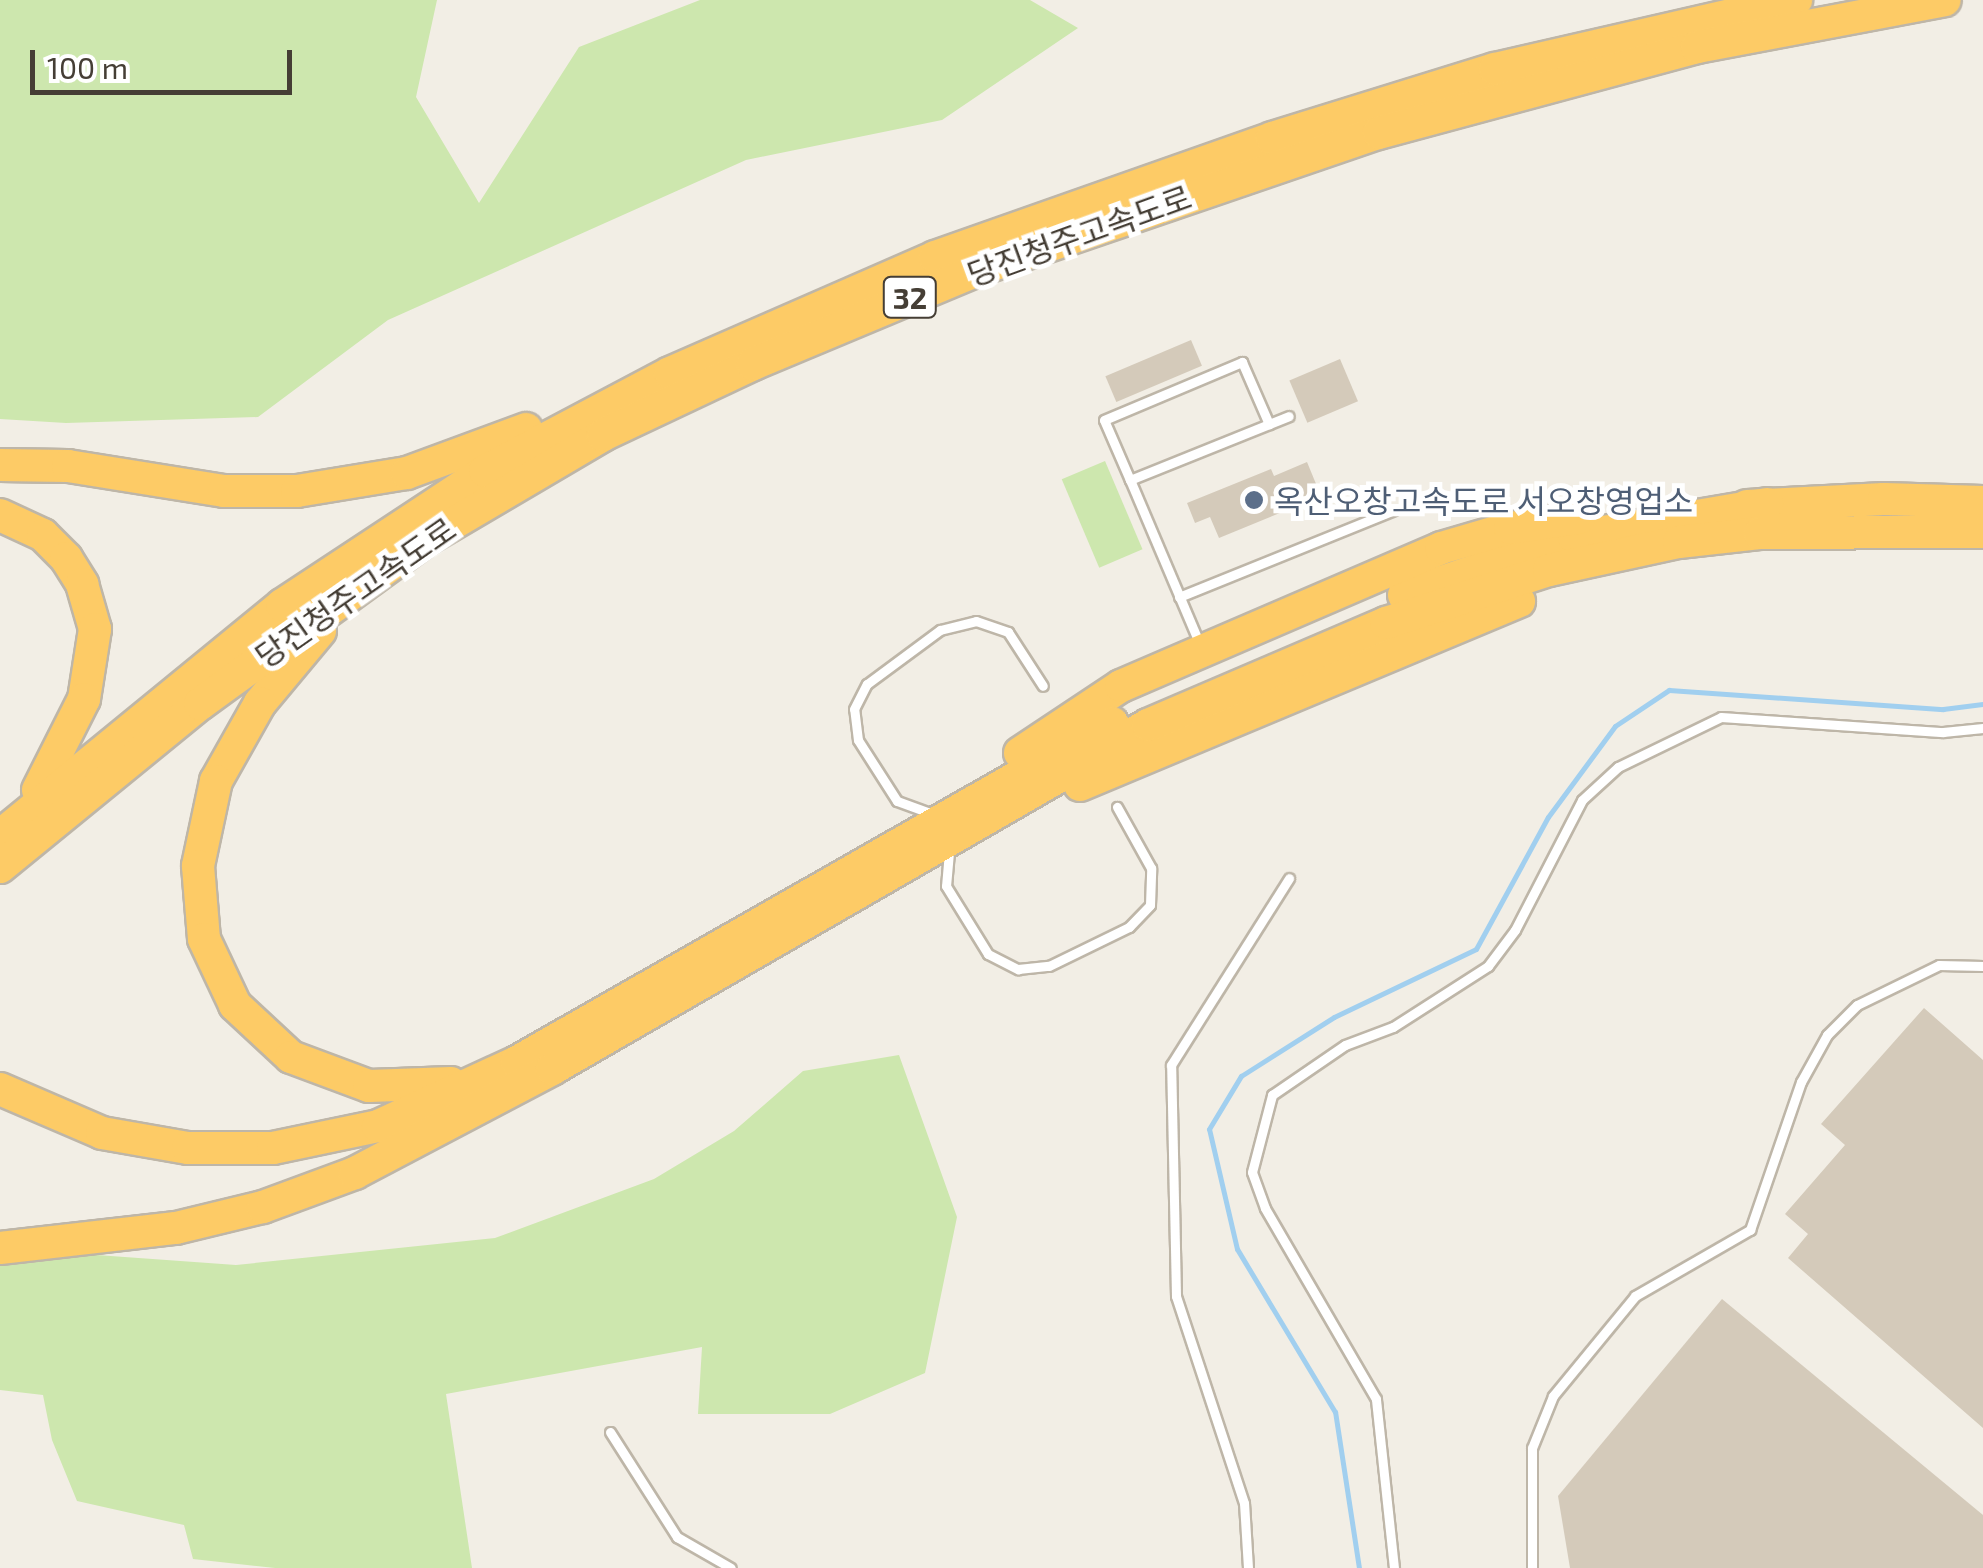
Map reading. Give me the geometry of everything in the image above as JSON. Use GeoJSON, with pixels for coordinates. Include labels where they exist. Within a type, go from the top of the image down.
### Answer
{"type":"FeatureCollection","features":[{"type":"Feature","properties":{"kind":"highway","name":"당진청주고속도로"},"geometry":{"type":"LineString","coordinates":[[6,831],[185,679],[298,594],[486,470],[670,373],[935,256],[1288,132],[1558,53],[1796,0]]}},
{"type":"Feature","properties":{"kind":"highway","name":"당진청주고속도로"},"geometry":{"type":"LineString","coordinates":[[0,866],[184,716],[369,579],[602,435],[978,270],[1470,106],[1696,47],[1945,0]]}},
{"type":"Feature","properties":{"kind":"highway"},"geometry":{"type":"LineString","coordinates":[[0,466],[68,466],[242,492],[334,488],[426,466],[670,373]]}},
{"type":"Feature","properties":{"kind":"highway"},"geometry":{"type":"LineString","coordinates":[[954,825],[1079,710],[1202,650],[1441,548],[1510,528],[1767,504],[1983,490]]}},
{"type":"Feature","properties":{"kind":"highway"},"geometry":{"type":"LineString","coordinates":[[1884,499],[1983,502]]}},
{"type":"Feature","properties":{"kind":"highway"},"geometry":{"type":"LineString","coordinates":[[0,1248],[133,1236],[263,1207],[355,1173],[463,1118],[954,825],[1138,710],[1407,593],[1574,537],[1767,504]]}},
{"type":"Feature","properties":{"kind":"highway"},"geometry":{"type":"LineString","coordinates":[[0,515],[42,536],[66,558],[88,599],[95,629],[84,698],[49,773],[6,831]]}},
{"type":"Feature","properties":{"kind":"highway"},"geometry":{"type":"LineString","coordinates":[[0,1089],[116,1136],[242,1150],[328,1140],[378,1126],[517,1062],[954,825],[1177,710],[1386,623],[1590,560],[1721,536],[1805,531],[1983,532]]}},
{"type":"Feature","properties":{"kind":"highway"},"geometry":{"type":"LineString","coordinates":[[1900,532],[1983,542]]}},
{"type":"Feature","properties":{"kind":"highway"},"geometry":{"type":"LineString","coordinates":[[369,579],[275,683],[225,761],[200,844],[204,939],[246,1020],[282,1051],[328,1076],[369,1086],[421,1087],[517,1062]]}},
{"type":"Feature","properties":{"kind":"highway"},"geometry":{"type":"LineString","coordinates":[[0,1108],[94,1146],[227,1166],[335,1158],[463,1118]]}},
{"type":"Feature","properties":{"kind":"lane"},"geometry":{"type":"LineString","coordinates":[[1202,650],[1104,420],[1242,362],[1269,424]]}},
{"type":"Feature","properties":{"kind":"lane"},"geometry":{"type":"LineString","coordinates":[[1130,480],[1289,416]]}},
{"type":"Feature","properties":{"kind":"lane"},"geometry":{"type":"LineString","coordinates":[[1179,596],[1394,510]]}},
{"type":"Feature","properties":{"kind":"lane"},"geometry":{"type":"LineString","coordinates":[[1044,686],[1008,632],[976,621],[940,630],[862,690],[854,709],[855,734],[890,794],[913,811],[954,825],[945,882],[982,947],[1007,966],[1040,968],[1129,927],[1150,906],[1151,868],[1118,807]]}},
{"type":"Feature","properties":{"kind":"lane"},"geometry":{"type":"LineString","coordinates":[[1394,1568],[1376,1398],[1265,1208],[1252,1172],[1272,1095],[1345,1045],[1394,1027],[1488,966],[1516,930],[1582,800],[1618,767],[1721,717],[1944,732],[1983,728]]}},
{"type":"Feature","properties":{"kind":"lane"},"geometry":{"type":"LineString","coordinates":[[1248,1568],[1244,1502],[1176,1296],[1171,1065],[1290,878]]}},
{"type":"Feature","properties":{"kind":"lane"},"geometry":{"type":"LineString","coordinates":[[1532,1568],[1532,1448],[1553,1396],[1635,1296],[1750,1230],[1802,1082],[1827,1035],[1857,1005],[1940,964],[1983,966]]}},
{"type":"Feature","properties":{"kind":"lane"},"geometry":{"type":"LineString","coordinates":[[610,1432],[677,1537],[731,1568]]}},
{"type":"Feature","properties":{"kind":"green space"},"geometry":{"type":"Polygon","coordinates":[[[0,0],[437,0],[416,97],[479,203],[579,47],[700,0],[1030,0],[1078,28],[942,120],[746,160],[388,320],[258,417],[66,423],[0,419],[0,0]]]}},
{"type":"Feature","properties":{"kind":"green space"},"geometry":{"type":"Polygon","coordinates":[[[1105,461],[1143,549],[1099,568],[1062,479],[1105,461]]]}},
{"type":"Feature","properties":{"kind":"green space"},"geometry":{"type":"Polygon","coordinates":[[[899,1055],[957,1217],[925,1373],[830,1414],[698,1414],[702,1347],[446,1394],[472,1568],[275,1568],[193,1559],[184,1525],[77,1501],[52,1440],[43,1395],[0,1390],[0,1265],[69,1253],[236,1265],[495,1238],[654,1179],[734,1131],[803,1071],[899,1055]]]}},
{"type":"Feature","properties":{"kind":"building"},"geometry":{"type":"Polygon","coordinates":[[[1191,340],[1202,366],[1116,402],[1105,376],[1191,340]]]}},
{"type":"Feature","properties":{"kind":"building"},"geometry":{"type":"Polygon","coordinates":[[[1340,359],[1358,401],[1307,423],[1289,380],[1340,359]]]}},
{"type":"Feature","properties":{"kind":"building","name":"옥산오창고속도로 서오창영업소"},"geometry":{"type":"Polygon","coordinates":[[[1307,462],[1321,496],[1219,538],[1210,517],[1195,523],[1187,503],[1271,469],[1274,476],[1307,462]]]}},
{"type":"Feature","properties":{"kind":"building"},"geometry":{"type":"Polygon","coordinates":[[[1924,1008],[1983,1060],[1983,1428],[1788,1258],[1808,1234],[1785,1214],[1845,1145],[1821,1124],[1924,1008]]]}},
{"type":"Feature","properties":{"kind":"building"},"geometry":{"type":"Polygon","coordinates":[[[1722,1299],[1983,1515],[1983,1568],[1570,1568],[1558,1496],[1722,1299]]]}},
{"type":"Feature","properties":{"kind":"waterway"},"geometry":{"type":"LineString","coordinates":[[1359,1568],[1335,1412],[1237,1249],[1209,1129],[1241,1076],[1334,1017],[1476,949],[1548,817],[1615,726],[1669,690],[1943,709],[1983,704]]}},
{"type":"Feature","properties":{"kind":"place","name":"옥산오창고속도로 서오창영업소"},"geometry":{"type":"Point","coordinates":[1254,500]}}]}
